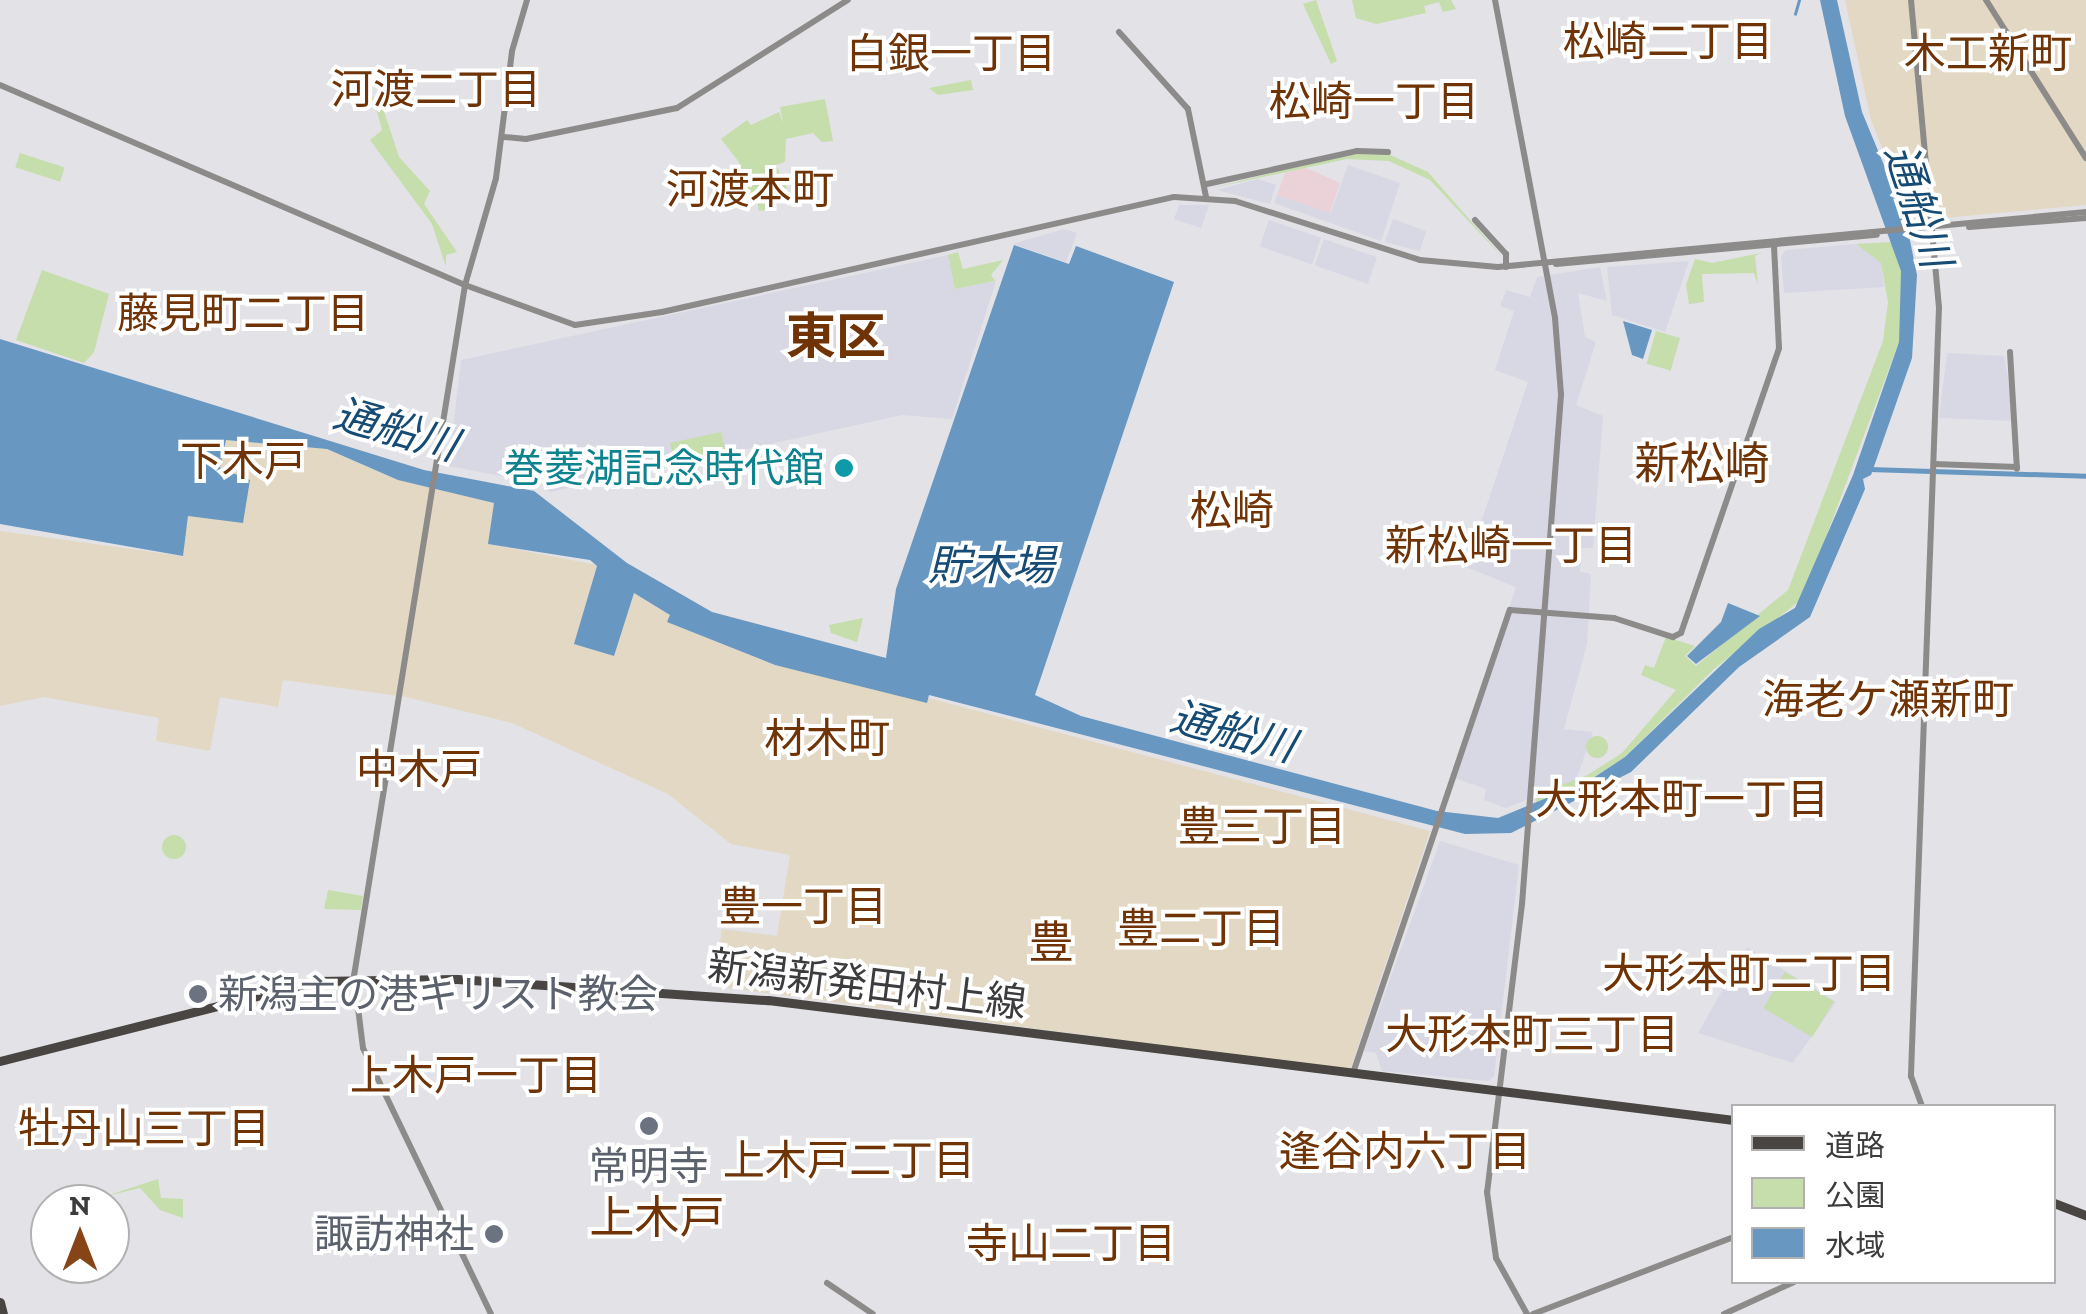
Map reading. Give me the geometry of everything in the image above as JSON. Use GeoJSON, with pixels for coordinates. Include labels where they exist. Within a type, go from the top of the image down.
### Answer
{"type":"FeatureCollection","features":[{"type":"Feature","properties":{"kind":"main road","name":"新潟新発田村上線"},"geometry":{"type":"LineString","coordinates":[[0,1061],[354,976],[708,994],[1731,1120]]}},
{"type":"Feature","properties":{"kind":"main road"},"geometry":{"type":"LineString","coordinates":[[2056,1204],[2086,1214]]}},
{"type":"Feature","properties":{"kind":"main road"},"geometry":{"type":"LineString","coordinates":[[0,1302],[3,1314]]}},
{"type":"Feature","properties":{"kind":"street"},"geometry":{"type":"LineString","coordinates":[[491,1314],[363,1048],[354,976],[465,284],[504,137],[512,51],[527,0]]}},
{"type":"Feature","properties":{"kind":"street"},"geometry":{"type":"LineString","coordinates":[[504,137],[526,139],[677,108],[848,0]]}},
{"type":"Feature","properties":{"kind":"street"},"geometry":{"type":"LineString","coordinates":[[1495,0],[1545,263],[1561,395],[1528,832],[1487,1218],[1496,1258],[1530,1314],[1731,1239]]}},
{"type":"Feature","properties":{"kind":"street"},"geometry":{"type":"LineString","coordinates":[[1911,0],[1924,228],[1938,267],[1911,1076],[1921,1104]]}},
{"type":"Feature","properties":{"kind":"street"},"geometry":{"type":"LineString","coordinates":[[1986,0],[2086,158]]}},
{"type":"Feature","properties":{"kind":"street"},"geometry":{"type":"LineString","coordinates":[[1119,32],[1188,108],[1207,184],[1206,197]]}},
{"type":"Feature","properties":{"kind":"street"},"geometry":{"type":"LineString","coordinates":[[0,85],[550,320],[593,324],[1148,201],[1206,197],[1401,256],[1506,267],[2086,215]]}},
{"type":"Feature","properties":{"kind":"street"},"geometry":{"type":"LineString","coordinates":[[1207,184],[1356,151],[1388,152]]}},
{"type":"Feature","properties":{"kind":"street"},"geometry":{"type":"LineString","coordinates":[[1475,220],[1506,254],[1506,267]]}},
{"type":"Feature","properties":{"kind":"street"},"geometry":{"type":"LineString","coordinates":[[1545,263],[1774,246],[1884,232]]}},
{"type":"Feature","properties":{"kind":"street"},"geometry":{"type":"LineString","coordinates":[[1354,1073],[1508,612],[1614,618],[1681,634],[1779,348],[1774,246]]}},
{"type":"Feature","properties":{"kind":"street"},"geometry":{"type":"LineString","coordinates":[[1932,469],[2017,468],[2010,352]]}},
{"type":"Feature","properties":{"kind":"street"},"geometry":{"type":"LineString","coordinates":[[826,1283],[873,1314]]}},
{"type":"Feature","properties":{"kind":"street"},"geometry":{"type":"LineString","coordinates":[[1724,1314],[1790,1284]]}},
{"type":"Feature","properties":{"kind":"shaded area"},"geometry":{"type":"Polygon","coordinates":[[[1845,0],[2086,0],[2086,205],[1911,221],[1871,120],[1845,0]]]}},
{"type":"Feature","properties":{"kind":"shaded area"},"geometry":{"type":"Polygon","coordinates":[[[1348,165],[1400,183],[1381,241],[1274,203],[1277,195],[1331,213],[1348,165]]]}},
{"type":"Feature","properties":{"kind":"shaded area"},"geometry":{"type":"Polygon","coordinates":[[[1306,168],[1340,183],[1330,213],[1277,195],[1285,173],[1306,168]]]}},
{"type":"Feature","properties":{"kind":"shaded area"},"geometry":{"type":"Polygon","coordinates":[[[1258,179],[1276,185],[1270,204],[1217,190],[1258,179]]]}},
{"type":"Feature","properties":{"kind":"shaded area"},"geometry":{"type":"Polygon","coordinates":[[[1179,205],[1209,205],[1201,228],[1174,219],[1179,205]]]}},
{"type":"Feature","properties":{"kind":"shaded area"},"geometry":{"type":"Polygon","coordinates":[[[1393,219],[1426,231],[1420,251],[1385,242],[1393,219]]]}},
{"type":"Feature","properties":{"kind":"shaded area"},"geometry":{"type":"Polygon","coordinates":[[[1269,220],[1321,238],[1312,264],[1260,246],[1269,220]]]}},
{"type":"Feature","properties":{"kind":"shaded area"},"geometry":{"type":"Polygon","coordinates":[[[1064,229],[1077,233],[1066,262],[1013,244],[1064,229]]]}},
{"type":"Feature","properties":{"kind":"shaded area"},"geometry":{"type":"Polygon","coordinates":[[[1324,239],[1377,257],[1368,284],[1315,265],[1324,239]]]}},
{"type":"Feature","properties":{"kind":"shaded area"},"geometry":{"type":"Polygon","coordinates":[[[1856,244],[1881,263],[1884,287],[1784,293],[1781,256],[1786,250],[1856,244]]]}},
{"type":"Feature","properties":{"kind":"shaded area"},"geometry":{"type":"Polygon","coordinates":[[[948,255],[955,289],[996,281],[952,419],[902,415],[550,492],[542,484],[449,466],[461,360],[948,255]]]}},
{"type":"Feature","properties":{"kind":"shaded area"},"geometry":{"type":"Polygon","coordinates":[[[1689,261],[1665,332],[1612,315],[1607,267],[1689,261]]]}},
{"type":"Feature","properties":{"kind":"shaded area"},"geometry":{"type":"Polygon","coordinates":[[[1600,267],[1607,301],[1578,293],[1585,337],[1596,342],[1576,405],[1603,416],[1593,548],[1581,548],[1580,572],[1591,574],[1587,644],[1564,729],[1593,732],[1576,780],[1506,808],[1484,800],[1486,789],[1454,778],[1516,587],[1466,567],[1528,382],[1495,370],[1514,311],[1500,306],[1506,290],[1530,297],[1537,277],[1600,267]]]}},
{"type":"Feature","properties":{"kind":"shaded area"},"geometry":{"type":"Polygon","coordinates":[[[1947,353],[2004,356],[2015,421],[1939,418],[1947,353]]]}},
{"type":"Feature","properties":{"kind":"shaded area"},"geometry":{"type":"Polygon","coordinates":[[[226,440],[327,449],[398,480],[495,503],[489,544],[597,565],[575,644],[614,656],[633,593],[671,615],[667,622],[775,665],[932,699],[1430,831],[1350,1070],[713,986],[722,929],[777,936],[790,855],[731,844],[668,794],[512,723],[406,697],[283,680],[278,707],[220,697],[210,751],[156,741],[159,718],[44,697],[0,706],[0,531],[182,556],[188,516],[243,522],[220,468],[226,440]]]}},
{"type":"Feature","properties":{"kind":"shaded area"},"geometry":{"type":"Polygon","coordinates":[[[1440,841],[1519,865],[1494,1076],[1488,1081],[1382,1071],[1376,1053],[1364,1051],[1440,841]]]}},
{"type":"Feature","properties":{"kind":"shaded area"},"geometry":{"type":"Polygon","coordinates":[[[1747,947],[1836,1002],[1793,1063],[1698,1033],[1747,947]]]}},
{"type":"Feature","properties":{"kind":"green space"},"geometry":{"type":"Polygon","coordinates":[[[1316,0],[1337,61],[1331,64],[1303,4],[1316,0]]]}},
{"type":"Feature","properties":{"kind":"green space"},"geometry":{"type":"Polygon","coordinates":[[[1352,0],[1451,0],[1456,9],[1443,12],[1439,2],[1424,6],[1426,13],[1376,24],[1356,18],[1352,0]]]}},
{"type":"Feature","properties":{"kind":"green space"},"geometry":{"type":"Polygon","coordinates":[[[347,75],[382,105],[399,157],[430,191],[424,204],[457,252],[446,255],[446,267],[432,224],[370,140],[382,130],[375,104],[347,75]]]}},
{"type":"Feature","properties":{"kind":"green space"},"geometry":{"type":"Polygon","coordinates":[[[971,80],[973,90],[938,95],[929,88],[971,80]]]}},
{"type":"Feature","properties":{"kind":"green space"},"geometry":{"type":"Polygon","coordinates":[[[825,99],[833,141],[822,142],[813,133],[786,139],[785,162],[776,165],[787,188],[764,193],[766,210],[759,211],[756,194],[744,190],[739,162],[721,139],[747,120],[751,125],[779,112],[783,123],[780,107],[825,99]]]}},
{"type":"Feature","properties":{"kind":"green space"},"geometry":{"type":"Polygon","coordinates":[[[20,153],[65,168],[60,182],[15,167],[20,153]]]}},
{"type":"Feature","properties":{"kind":"green space"},"geometry":{"type":"Polygon","coordinates":[[[1351,153],[1386,153],[1428,172],[1504,259],[1430,180],[1389,161],[1347,159],[1212,188],[1351,153]]]}},
{"type":"Feature","properties":{"kind":"green space"},"geometry":{"type":"Polygon","coordinates":[[[1892,242],[1901,271],[1899,342],[1803,598],[1714,669],[1625,757],[1589,780],[1536,802],[1537,794],[1586,776],[1622,753],[1676,690],[1641,675],[1645,665],[1654,668],[1666,637],[1695,646],[1685,656],[1696,666],[1788,590],[1883,341],[1888,302],[1881,263],[1856,244],[1892,242]]]}},
{"type":"Feature","properties":{"kind":"green space"},"geometry":{"type":"Polygon","coordinates":[[[958,252],[963,269],[1003,260],[991,275],[995,281],[955,289],[948,255],[958,252]]]}},
{"type":"Feature","properties":{"kind":"green space"},"geometry":{"type":"Polygon","coordinates":[[[1761,253],[1755,256],[1758,285],[1754,273],[1702,274],[1704,302],[1689,304],[1686,285],[1695,259],[1712,263],[1761,253]]]}},
{"type":"Feature","properties":{"kind":"green space"},"geometry":{"type":"Polygon","coordinates":[[[42,270],[109,294],[94,352],[84,363],[16,340],[42,270]]]}},
{"type":"Feature","properties":{"kind":"green space"},"geometry":{"type":"Polygon","coordinates":[[[1656,331],[1680,338],[1671,371],[1647,364],[1656,331]]]}},
{"type":"Feature","properties":{"kind":"green space"},"geometry":{"type":"Polygon","coordinates":[[[721,432],[726,452],[674,460],[670,443],[721,432]]]}},
{"type":"Feature","properties":{"kind":"green space"},"geometry":{"type":"Polygon","coordinates":[[[863,618],[857,642],[831,633],[829,625],[863,618]]]}},
{"type":"Feature","properties":{"kind":"green space"},"geometry":{"type":"Polygon","coordinates":[[[1597,736],[1605,739],[1605,755],[1597,758],[1589,755],[1586,747],[1589,739],[1597,736]]]}},
{"type":"Feature","properties":{"kind":"green space"},"geometry":{"type":"Polygon","coordinates":[[[174,835],[183,838],[183,856],[174,859],[165,856],[162,847],[165,838],[174,835]]]}},
{"type":"Feature","properties":{"kind":"green space"},"geometry":{"type":"Polygon","coordinates":[[[328,890],[363,896],[361,910],[324,909],[328,890]]]}},
{"type":"Feature","properties":{"kind":"green space"},"geometry":{"type":"Polygon","coordinates":[[[1785,972],[1834,1001],[1812,1037],[1763,1008],[1785,972]]]}},
{"type":"Feature","properties":{"kind":"green space"},"geometry":{"type":"Polygon","coordinates":[[[158,1179],[161,1198],[183,1199],[183,1218],[160,1210],[140,1188],[130,1188],[158,1179]]]}},
{"type":"Feature","properties":{"kind":"water","name":"貯木場"},"geometry":{"type":"Polygon","coordinates":[[[1820,0],[1837,0],[1862,112],[1905,216],[1917,275],[1912,358],[1871,475],[1863,479],[1865,489],[1810,617],[1739,667],[1631,772],[1511,833],[1465,834],[929,695],[927,703],[775,665],[667,622],[670,615],[634,593],[614,656],[574,644],[597,566],[590,560],[488,544],[494,503],[398,480],[327,449],[226,440],[220,468],[250,480],[243,523],[188,516],[183,556],[0,524],[0,339],[424,470],[534,491],[627,563],[712,612],[886,658],[896,589],[1014,245],[1069,264],[1076,246],[1174,282],[1035,695],[1081,716],[1437,811],[1498,818],[1590,780],[1625,757],[1759,629],[1795,608],[1853,475],[1899,342],[1901,271],[1845,116],[1820,0]]]}},
{"type":"Feature","properties":{"kind":"water"},"geometry":{"type":"Polygon","coordinates":[[[1623,321],[1652,330],[1643,359],[1632,355],[1623,321]]]}},
{"type":"Feature","properties":{"kind":"water"},"geometry":{"type":"Polygon","coordinates":[[[1728,603],[1760,616],[1696,664],[1687,656],[1721,622],[1728,603]]]}},
{"type":"Feature","properties":{"kind":"waterway"},"geometry":{"type":"LineString","coordinates":[[1795,14],[1799,0]]}},
{"type":"Feature","properties":{"kind":"waterway"},"geometry":{"type":"LineString","coordinates":[[1869,469],[2086,476]]}},
{"type":"Feature","properties":{"kind":"place","name":"巻菱湖記念時代館"},"geometry":{"type":"Point","coordinates":[844,468]}},
{"type":"Feature","properties":{"kind":"place","name":"新潟主の港キリスト教会"},"geometry":{"type":"Point","coordinates":[198,994]}},
{"type":"Feature","properties":{"kind":"place","name":"常明寺"},"geometry":{"type":"Point","coordinates":[649,1126]}},
{"type":"Feature","properties":{"kind":"place","name":"諏訪神社"},"geometry":{"type":"Point","coordinates":[494,1234]}},
{"type":"Feature","properties":{"kind":"district","name":"松崎二丁目"},"geometry":{"type":"Point","coordinates":[1668,42]}},
{"type":"Feature","properties":{"kind":"district","name":"白銀一丁目"},"geometry":{"type":"Point","coordinates":[951,54]}},
{"type":"Feature","properties":{"kind":"district","name":"木工新町"},"geometry":{"type":"Point","coordinates":[1988,54]}},
{"type":"Feature","properties":{"kind":"district","name":"河渡二丁目"},"geometry":{"type":"Point","coordinates":[436,90]}},
{"type":"Feature","properties":{"kind":"district","name":"松崎一丁目"},"geometry":{"type":"Point","coordinates":[1374,102]}},
{"type":"Feature","properties":{"kind":"district","name":"河渡本町"},"geometry":{"type":"Point","coordinates":[750,190]}},
{"type":"Feature","properties":{"kind":"district","name":"藤見町二丁目"},"geometry":{"type":"Point","coordinates":[243,314]}},
{"type":"Feature","properties":{"kind":"district","name":"東区"},"geometry":{"type":"Point","coordinates":[836,338]}},
{"type":"Feature","properties":{"kind":"district","name":"下木戸"},"geometry":{"type":"Point","coordinates":[243,462]}},
{"type":"Feature","properties":{"kind":"district","name":"新松崎"},"geometry":{"type":"Point","coordinates":[1702,465]}},
{"type":"Feature","properties":{"kind":"district","name":"松崎"},"geometry":{"type":"Point","coordinates":[1232,511]}},
{"type":"Feature","properties":{"kind":"district","name":"新松崎一丁目"},"geometry":{"type":"Point","coordinates":[1511,546]}},
{"type":"Feature","properties":{"kind":"district","name":"海老ケ瀬新町"},"geometry":{"type":"Point","coordinates":[1888,700]}},
{"type":"Feature","properties":{"kind":"district","name":"材木町"},"geometry":{"type":"Point","coordinates":[827,739]}},
{"type":"Feature","properties":{"kind":"district","name":"中木戸"},"geometry":{"type":"Point","coordinates":[419,770]}},
{"type":"Feature","properties":{"kind":"district","name":"大形本町一丁目"},"geometry":{"type":"Point","coordinates":[1682,800]}},
{"type":"Feature","properties":{"kind":"district","name":"豊三丁目"},"geometry":{"type":"Point","coordinates":[1262,827]}},
{"type":"Feature","properties":{"kind":"district","name":"豊一丁目"},"geometry":{"type":"Point","coordinates":[803,907]}},
{"type":"Feature","properties":{"kind":"district","name":"豊二丁目"},"geometry":{"type":"Point","coordinates":[1201,929]}},
{"type":"Feature","properties":{"kind":"district","name":"豊"},"geometry":{"type":"Point","coordinates":[1051,944]}},
{"type":"Feature","properties":{"kind":"district","name":"大形本町二丁目"},"geometry":{"type":"Point","coordinates":[1749,974]}},
{"type":"Feature","properties":{"kind":"district","name":"大形本町三丁目"},"geometry":{"type":"Point","coordinates":[1532,1035]}},
{"type":"Feature","properties":{"kind":"district","name":"上木戸一丁目"},"geometry":{"type":"Point","coordinates":[476,1076]}},
{"type":"Feature","properties":{"kind":"district","name":"牡丹山三丁目"},"geometry":{"type":"Point","coordinates":[144,1129]}},
{"type":"Feature","properties":{"kind":"district","name":"逢谷内六丁目"},"geometry":{"type":"Point","coordinates":[1405,1152]}},
{"type":"Feature","properties":{"kind":"district","name":"上木戸二丁目"},"geometry":{"type":"Point","coordinates":[849,1161]}},
{"type":"Feature","properties":{"kind":"district","name":"上木戸"},"geometry":{"type":"Point","coordinates":[657,1219]}},
{"type":"Feature","properties":{"kind":"district","name":"寺山二丁目"},"geometry":{"type":"Point","coordinates":[1071,1244]}},
{"type":"Feature","properties":{"kind":"water label","name":"通船川"},"geometry":{"type":"Point","coordinates":[1918,206]}},
{"type":"Feature","properties":{"kind":"water label","name":"通船川"},"geometry":{"type":"Point","coordinates":[396,430]}},
{"type":"Feature","properties":{"kind":"water label","name":"通船川"},"geometry":{"type":"Point","coordinates":[1233,732]}}]}
